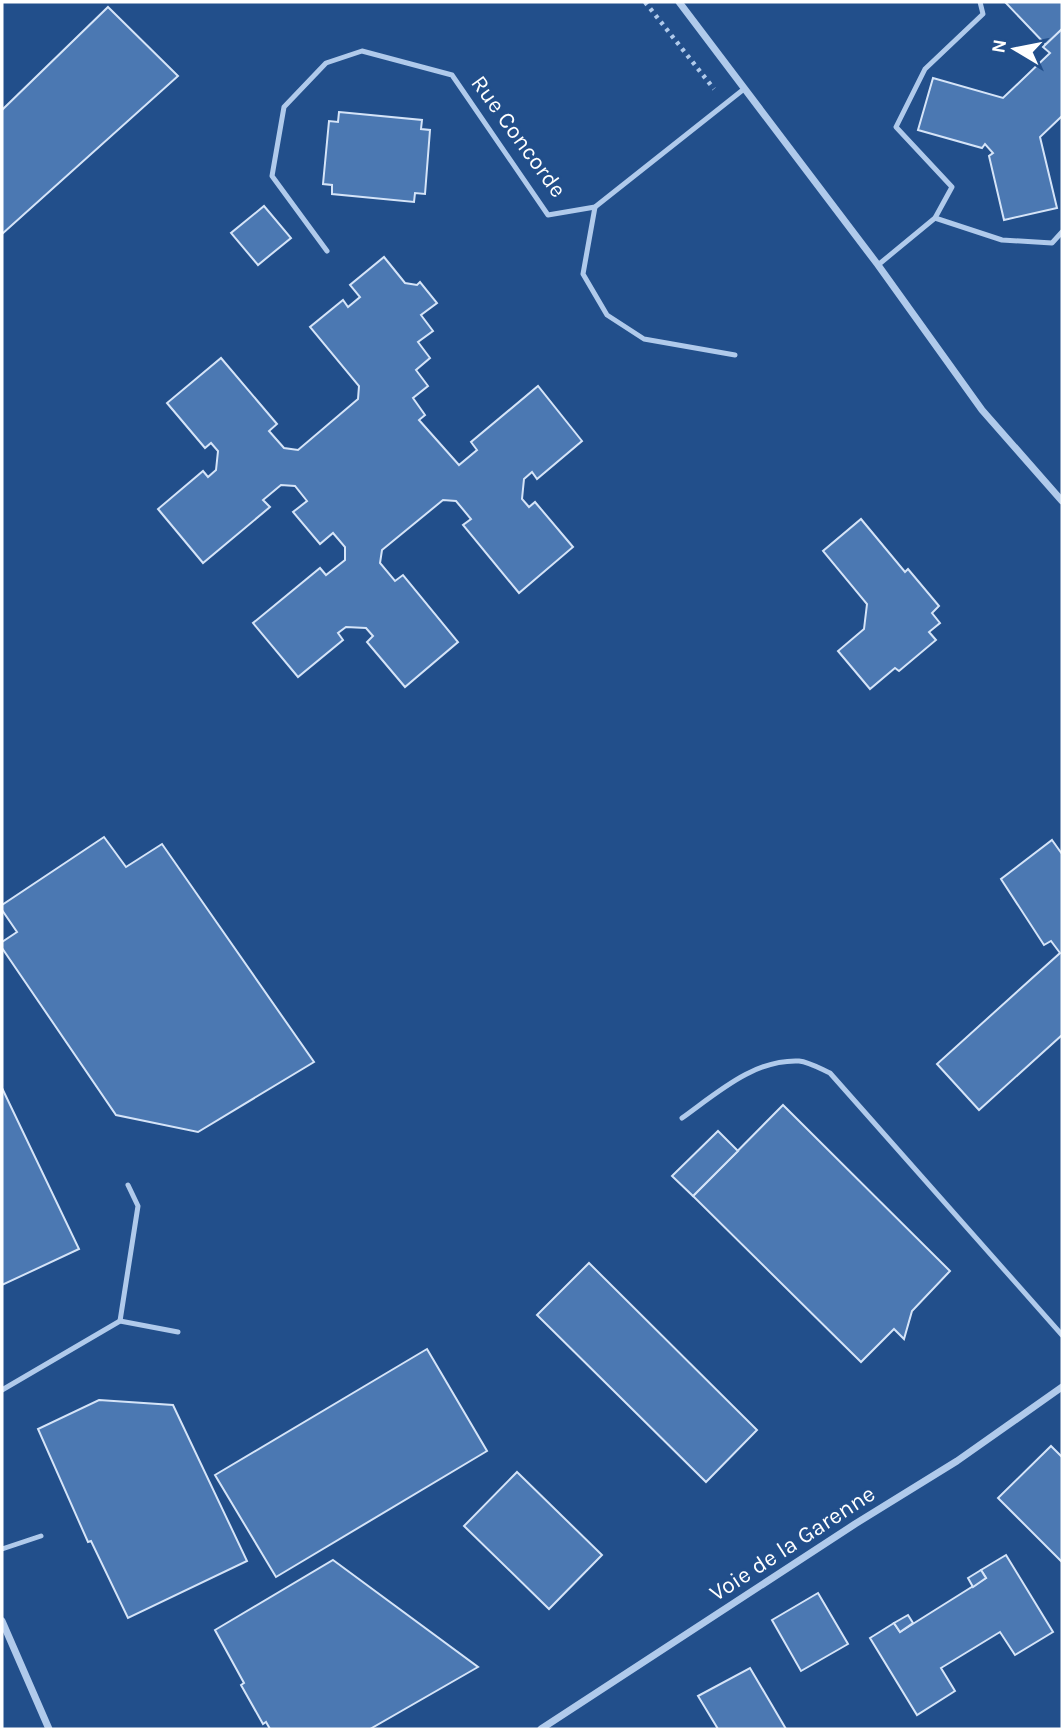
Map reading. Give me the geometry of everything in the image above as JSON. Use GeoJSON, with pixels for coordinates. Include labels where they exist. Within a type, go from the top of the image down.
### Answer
{"type":"FeatureCollection","features":[{"type":"Feature","properties":{"kind":"street"},"geometry":{"type":"LineString","coordinates":[[679,2],[878,265],[982,410],[1062,500]]}},
{"type":"Feature","properties":{"kind":"street","name":"Voie de la Garenne"},"geometry":{"type":"LineString","coordinates":[[541,1729],[855,1524],[957,1461],[1062,1387]]}},
{"type":"Feature","properties":{"kind":"street"},"geometry":{"type":"LineString","coordinates":[[2,1621],[49,1729]]}},
{"type":"Feature","properties":{"kind":"lane"},"geometry":{"type":"LineString","coordinates":[[878,265],[935,218],[952,187],[896,127],[925,69],[983,14],[980,2]]}},
{"type":"Feature","properties":{"kind":"lane","name":"Rue Concorde"},"geometry":{"type":"LineString","coordinates":[[327,251],[272,176],[284,107],[326,63],[362,51],[452,75],[548,215],[595,206],[744,89]]}},
{"type":"Feature","properties":{"kind":"lane"},"geometry":{"type":"LineString","coordinates":[[595,206],[583,274],[607,315],[644,339],[736,355]]}},
{"type":"Feature","properties":{"kind":"lane"},"geometry":{"type":"LineString","coordinates":[[935,218],[1002,240],[1052,243],[1062,232]]}},
{"type":"Feature","properties":{"kind":"lane"},"geometry":{"type":"LineString","coordinates":[[682,1118],[743,1075],[772,1063],[802,1061],[830,1073],[1062,1335]]}},
{"type":"Feature","properties":{"kind":"lane"},"geometry":{"type":"LineString","coordinates":[[120,1321],[138,1206],[128,1185]]}},
{"type":"Feature","properties":{"kind":"lane"},"geometry":{"type":"LineString","coordinates":[[2,1390],[120,1321],[178,1332]]}},
{"type":"Feature","properties":{"kind":"lane"},"geometry":{"type":"LineString","coordinates":[[2,1549],[41,1536]]}},
{"type":"Feature","properties":{"kind":"path"},"geometry":{"type":"LineString","coordinates":[[645,2],[725,104]]}},
{"type":"Feature","properties":{"kind":"building"},"geometry":{"type":"Polygon","coordinates":[[[1005,2],[1062,2],[1062,29],[1046,45],[1005,2]]]}},
{"type":"Feature","properties":{"kind":"building"},"geometry":{"type":"Polygon","coordinates":[[[108,7],[178,76],[2,234],[2,110],[108,7]]]}},
{"type":"Feature","properties":{"kind":"building"},"geometry":{"type":"Polygon","coordinates":[[[1062,29],[1062,116],[1040,137],[1057,208],[1004,220],[989,156],[993,153],[985,144],[982,148],[918,130],[933,78],[1003,98],[1050,53],[1043,47],[1062,29]]]}},
{"type":"Feature","properties":{"kind":"building"},"geometry":{"type":"Polygon","coordinates":[[[339,112],[422,120],[421,129],[430,130],[425,194],[415,193],[414,202],[332,194],[332,185],[323,184],[329,121],[338,122],[339,112]]]}},
{"type":"Feature","properties":{"kind":"building"},"geometry":{"type":"Polygon","coordinates":[[[264,206],[291,238],[258,265],[231,233],[264,206]]]}},
{"type":"Feature","properties":{"kind":"building"},"geometry":{"type":"Polygon","coordinates":[[[384,257],[405,283],[417,285],[420,282],[437,303],[421,315],[433,331],[418,342],[430,358],[416,370],[428,386],[413,398],[425,415],[419,420],[459,465],[477,450],[471,442],[538,386],[582,441],[537,479],[532,472],[524,479],[522,499],[529,507],[535,502],[573,547],[519,593],[463,525],[471,519],[456,501],[443,500],[382,550],[380,563],[395,581],[403,575],[458,642],[405,687],[367,642],[373,636],[366,628],[346,627],[338,633],[343,640],[298,677],[253,623],[320,568],[326,575],[345,560],[345,547],[333,533],[320,544],[293,512],[307,501],[295,486],[281,485],[263,500],[270,507],[203,563],[158,509],[203,471],[208,477],[216,470],[218,451],[211,443],[205,448],[167,403],[221,358],[277,424],[269,431],[284,448],[298,450],[358,399],[359,386],[310,327],[343,300],[348,307],[360,297],[350,285],[384,257]]]}},
{"type":"Feature","properties":{"kind":"building"},"geometry":{"type":"Polygon","coordinates":[[[861,519],[905,572],[908,569],[939,606],[932,613],[940,623],[929,632],[936,640],[899,671],[895,668],[870,689],[838,651],[864,629],[867,604],[823,551],[861,519]]]}},
{"type":"Feature","properties":{"kind":"building"},"geometry":{"type":"Polygon","coordinates":[[[104,837],[126,867],[162,844],[314,1062],[198,1132],[116,1115],[2,948],[2,942],[17,932],[2,910],[2,905],[104,837]]]}},
{"type":"Feature","properties":{"kind":"building"},"geometry":{"type":"Polygon","coordinates":[[[1052,840],[1062,854],[1062,1035],[979,1110],[937,1064],[1060,953],[1051,941],[1044,945],[1001,879],[1052,840]]]}},
{"type":"Feature","properties":{"kind":"building"},"geometry":{"type":"Polygon","coordinates":[[[2,1088],[79,1249],[2,1285],[2,1088]]]}},
{"type":"Feature","properties":{"kind":"building"},"geometry":{"type":"Polygon","coordinates":[[[783,1105],[950,1271],[912,1311],[904,1339],[894,1329],[861,1362],[693,1196],[783,1105]]]}},
{"type":"Feature","properties":{"kind":"building"},"geometry":{"type":"Polygon","coordinates":[[[718,1131],[738,1151],[693,1196],[672,1176],[718,1131]]]}},
{"type":"Feature","properties":{"kind":"building"},"geometry":{"type":"Polygon","coordinates":[[[589,1263],[757,1430],[706,1482],[537,1315],[589,1263]]]}},
{"type":"Feature","properties":{"kind":"building"},"geometry":{"type":"Polygon","coordinates":[[[427,1349],[487,1451],[276,1577],[215,1475],[427,1349]]]}},
{"type":"Feature","properties":{"kind":"building"},"geometry":{"type":"Polygon","coordinates":[[[99,1400],[173,1405],[247,1561],[128,1618],[91,1541],[88,1542],[38,1429],[99,1400]]]}},
{"type":"Feature","properties":{"kind":"building"},"geometry":{"type":"Polygon","coordinates":[[[1051,1446],[1062,1457],[1062,1562],[998,1498],[1051,1446]]]}},
{"type":"Feature","properties":{"kind":"building"},"geometry":{"type":"Polygon","coordinates":[[[517,1472],[602,1555],[549,1609],[464,1526],[517,1472]]]}},
{"type":"Feature","properties":{"kind":"building"},"geometry":{"type":"Polygon","coordinates":[[[1006,1555],[1053,1632],[1015,1655],[1000,1632],[941,1668],[955,1691],[917,1715],[870,1638],[894,1623],[900,1632],[986,1578],[981,1570],[1006,1555]]]}},
{"type":"Feature","properties":{"kind":"building"},"geometry":{"type":"Polygon","coordinates":[[[333,1560],[478,1667],[370,1729],[270,1729],[266,1722],[263,1724],[241,1685],[244,1683],[215,1630],[333,1560]]]}},
{"type":"Feature","properties":{"kind":"building"},"geometry":{"type":"Polygon","coordinates":[[[981,1570],[986,1578],[973,1587],[968,1578],[981,1570]]]}},
{"type":"Feature","properties":{"kind":"building"},"geometry":{"type":"Polygon","coordinates":[[[818,1593],[848,1644],[801,1671],[772,1620],[818,1593]]]}},
{"type":"Feature","properties":{"kind":"building"},"geometry":{"type":"Polygon","coordinates":[[[908,1615],[913,1623],[900,1632],[894,1623],[908,1615]]]}},
{"type":"Feature","properties":{"kind":"building"},"geometry":{"type":"Polygon","coordinates":[[[750,1668],[786,1729],[718,1729],[698,1696],[750,1668]]]}}]}
